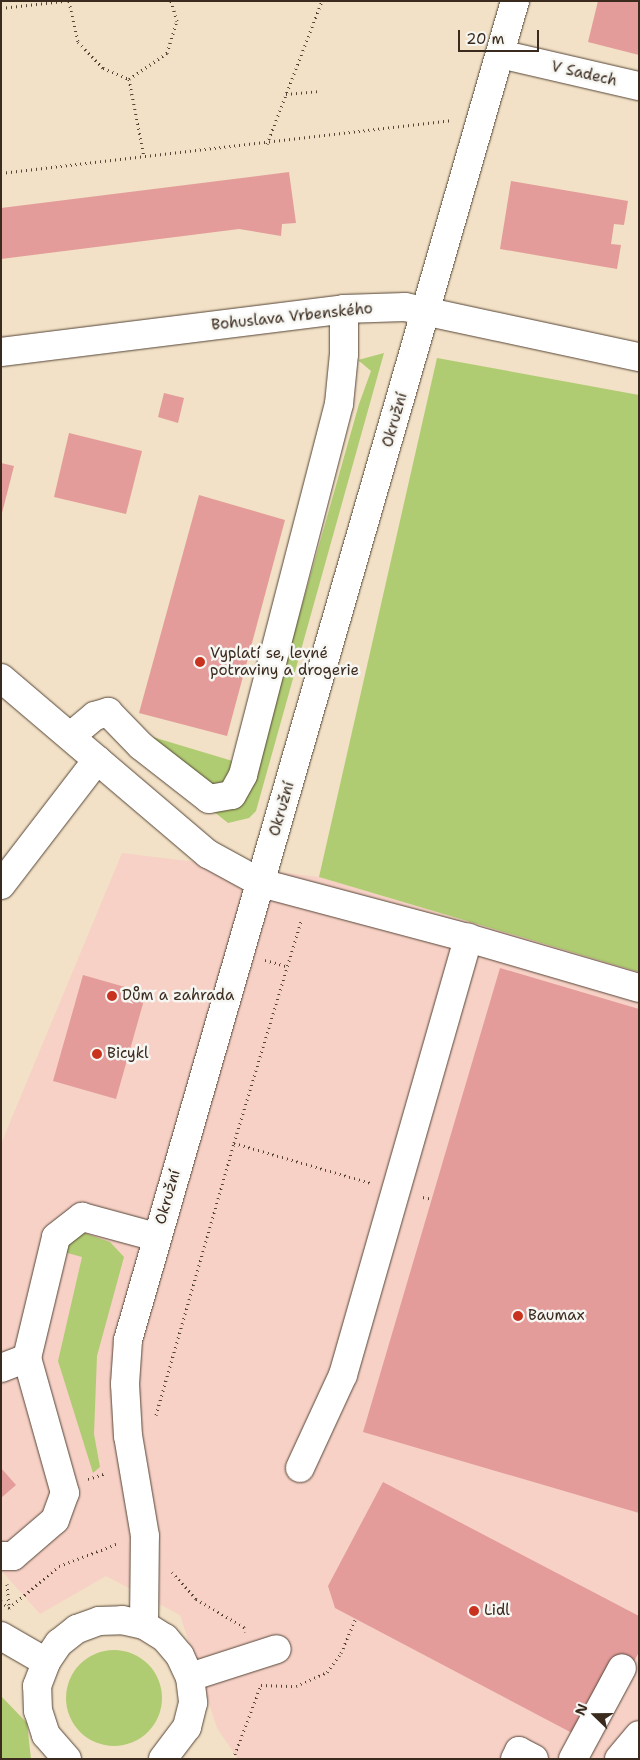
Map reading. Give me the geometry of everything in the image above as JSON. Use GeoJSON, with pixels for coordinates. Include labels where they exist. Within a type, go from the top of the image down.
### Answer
{"type":"FeatureCollection","features":[{"type":"Feature","properties":{"kind":"street","name":"Okružní"},"geometry":{"type":"LineString","coordinates":[[144,1625],[145,1536],[128,1436],[125,1384],[128,1340],[156,1237],[261,883],[515,1]]}},
{"type":"Feature","properties":{"kind":"street","name":"V Sadech"},"geometry":{"type":"LineString","coordinates":[[500,54],[639,86]]}},
{"type":"Feature","properties":{"kind":"street","name":"Bohuslava Vrbenského"},"geometry":{"type":"LineString","coordinates":[[1,352],[344,308],[405,307],[639,357]]}},
{"type":"Feature","properties":{"kind":"street"},"geometry":{"type":"LineString","coordinates":[[72,735],[95,716],[108,712],[141,746],[209,799],[232,795],[243,775],[339,404],[344,354],[344,308]]}},
{"type":"Feature","properties":{"kind":"street"},"geometry":{"type":"LineString","coordinates":[[1,678],[72,735],[97,760],[208,854],[261,883],[468,938],[639,988]]}},
{"type":"Feature","properties":{"kind":"street"},"geometry":{"type":"LineString","coordinates":[[1,885],[97,760]]}},
{"type":"Feature","properties":{"kind":"street"},"geometry":{"type":"LineString","coordinates":[[300,1468],[342,1375],[468,938]]}},
{"type":"Feature","properties":{"kind":"street"},"geometry":{"type":"LineString","coordinates":[[1,1556],[13,1556],[55,1520],[65,1493],[26,1358],[56,1237],[82,1217],[156,1237]]}},
{"type":"Feature","properties":{"kind":"street"},"geometry":{"type":"LineString","coordinates":[[1,1368],[26,1358]]}},
{"type":"Feature","properties":{"kind":"street"},"geometry":{"type":"LineString","coordinates":[[67,1759],[46,1735],[38,1711],[37,1686],[46,1662],[59,1643],[77,1629],[99,1621],[122,1620],[144,1625],[165,1638],[180,1656],[190,1678],[193,1703],[187,1727],[169,1757]]}},
{"type":"Feature","properties":{"kind":"street"},"geometry":{"type":"LineString","coordinates":[[1,1636],[46,1662]]}},
{"type":"Feature","properties":{"kind":"street"},"geometry":{"type":"LineString","coordinates":[[190,1678],[277,1649]]}},
{"type":"Feature","properties":{"kind":"street"},"geometry":{"type":"LineString","coordinates":[[573,1759],[622,1668]]}},
{"type":"Feature","properties":{"kind":"street"},"geometry":{"type":"LineString","coordinates":[[619,1759],[639,1735]]}},
{"type":"Feature","properties":{"kind":"street"},"geometry":{"type":"LineString","coordinates":[[515,1759],[518,1751],[534,1759]]}},
{"type":"Feature","properties":{"kind":"path"},"geometry":{"type":"LineString","coordinates":[[1,8],[64,1]]}},
{"type":"Feature","properties":{"kind":"path"},"geometry":{"type":"LineString","coordinates":[[69,1],[78,42],[103,68],[129,79]]}},
{"type":"Feature","properties":{"kind":"path"},"geometry":{"type":"LineString","coordinates":[[129,79],[167,53],[177,20],[171,1]]}},
{"type":"Feature","properties":{"kind":"path"},"geometry":{"type":"LineString","coordinates":[[267,144],[322,1]]}},
{"type":"Feature","properties":{"kind":"path"},"geometry":{"type":"LineString","coordinates":[[129,79],[144,157]]}},
{"type":"Feature","properties":{"kind":"path"},"geometry":{"type":"LineString","coordinates":[[286,94],[319,91]]}},
{"type":"Feature","properties":{"kind":"path"},"geometry":{"type":"LineString","coordinates":[[1,173],[267,144],[458,119]]}},
{"type":"Feature","properties":{"kind":"path"},"geometry":{"type":"LineString","coordinates":[[154,1423],[234,1143],[304,913]]}},
{"type":"Feature","properties":{"kind":"path"},"geometry":{"type":"LineString","coordinates":[[234,1143],[432,1199]]}},
{"type":"Feature","properties":{"kind":"path"},"geometry":{"type":"LineString","coordinates":[[1,1601],[9,1608],[59,1566],[120,1542]]}},
{"type":"Feature","properties":{"kind":"path"},"geometry":{"type":"LineString","coordinates":[[170,1568],[196,1599],[244,1627]]}},
{"type":"Feature","properties":{"kind":"path"},"geometry":{"type":"LineString","coordinates":[[233,1759],[261,1685],[296,1686],[327,1672],[341,1653],[355,1620]]}},
{"type":"Feature","properties":{"kind":"shaded area"},"geometry":{"type":"Polygon","coordinates":[[[122,853],[319,877],[639,972],[639,1759],[238,1759],[217,1728],[180,1615],[106,1576],[40,1614],[1,1570],[1,1144],[122,853]]]}},
{"type":"Feature","properties":{"kind":"green space"},"geometry":{"type":"Polygon","coordinates":[[[384,353],[256,811],[249,818],[228,823],[123,739],[126,729],[256,768],[359,404],[371,371],[358,360],[384,353]]]}},
{"type":"Feature","properties":{"kind":"green space"},"geometry":{"type":"Polygon","coordinates":[[[437,358],[639,395],[639,972],[319,877],[437,358]]]}},
{"type":"Feature","properties":{"kind":"green space"},"geometry":{"type":"Polygon","coordinates":[[[81,1232],[110,1242],[124,1257],[97,1356],[94,1434],[100,1467],[93,1473],[58,1361],[82,1257],[64,1252],[67,1239],[81,1232]]]}},
{"type":"Feature","properties":{"kind":"green space"},"geometry":{"type":"Polygon","coordinates":[[[114,1650],[132,1654],[148,1664],[158,1680],[162,1698],[158,1716],[148,1732],[132,1742],[114,1746],[96,1742],[80,1732],[70,1716],[66,1698],[70,1680],[80,1664],[96,1654],[114,1650]]]}},
{"type":"Feature","properties":{"kind":"green space"},"geometry":{"type":"Polygon","coordinates":[[[1,1696],[27,1723],[31,1759],[1,1759],[1,1696]]]}},
{"type":"Feature","properties":{"kind":"building"},"geometry":{"type":"Polygon","coordinates":[[[598,1],[639,1],[639,55],[588,42],[598,1]]]}},
{"type":"Feature","properties":{"kind":"building"},"geometry":{"type":"Polygon","coordinates":[[[289,172],[296,223],[282,224],[281,236],[239,229],[1,259],[1,208],[289,172]]]}},
{"type":"Feature","properties":{"kind":"building"},"geometry":{"type":"Polygon","coordinates":[[[511,181],[628,201],[624,225],[614,224],[611,244],[621,245],[617,269],[500,249],[511,181]]]}},
{"type":"Feature","properties":{"kind":"building"},"geometry":{"type":"Polygon","coordinates":[[[164,393],[184,398],[178,423],[158,417],[164,393]]]}},
{"type":"Feature","properties":{"kind":"building"},"geometry":{"type":"Polygon","coordinates":[[[69,433],[142,451],[126,514],[54,497],[69,433]]]}},
{"type":"Feature","properties":{"kind":"building"},"geometry":{"type":"Polygon","coordinates":[[[1,463],[14,466],[2,513],[1,513],[1,463]]]}},
{"type":"Feature","properties":{"kind":"building","name":"Vyplatí se, levné potraviny a drogerie"},"geometry":{"type":"Polygon","coordinates":[[[199,495],[285,520],[227,736],[139,713],[199,495]]]}},
{"type":"Feature","properties":{"kind":"building","name":"Baumax"},"geometry":{"type":"Polygon","coordinates":[[[500,968],[639,1009],[639,1513],[363,1432],[500,968]]]}},
{"type":"Feature","properties":{"kind":"building"},"geometry":{"type":"Polygon","coordinates":[[[83,975],[146,993],[116,1099],[53,1081],[83,975]]]}},
{"type":"Feature","properties":{"kind":"building"},"geometry":{"type":"Polygon","coordinates":[[[1,1468],[16,1485],[1,1498],[1,1468]]]}},
{"type":"Feature","properties":{"kind":"building"},"geometry":{"type":"Polygon","coordinates":[[[383,1482],[639,1616],[639,1652],[631,1667],[612,1657],[572,1733],[335,1608],[328,1586],[383,1482]]]}},
{"type":"Feature","properties":{"kind":"place","name":"Vyplatí se, levné potraviny a drogerie"},"geometry":{"type":"Point","coordinates":[200,662]}},
{"type":"Feature","properties":{"kind":"place","name":"Dům a zahrada"},"geometry":{"type":"Point","coordinates":[112,996]}},
{"type":"Feature","properties":{"kind":"place","name":"Bicykl"},"geometry":{"type":"Point","coordinates":[97,1054]}},
{"type":"Feature","properties":{"kind":"place","name":"Baumax"},"geometry":{"type":"Point","coordinates":[518,1316]}},
{"type":"Feature","properties":{"kind":"place","name":"Lidl"},"geometry":{"type":"Point","coordinates":[474,1611]}}]}
